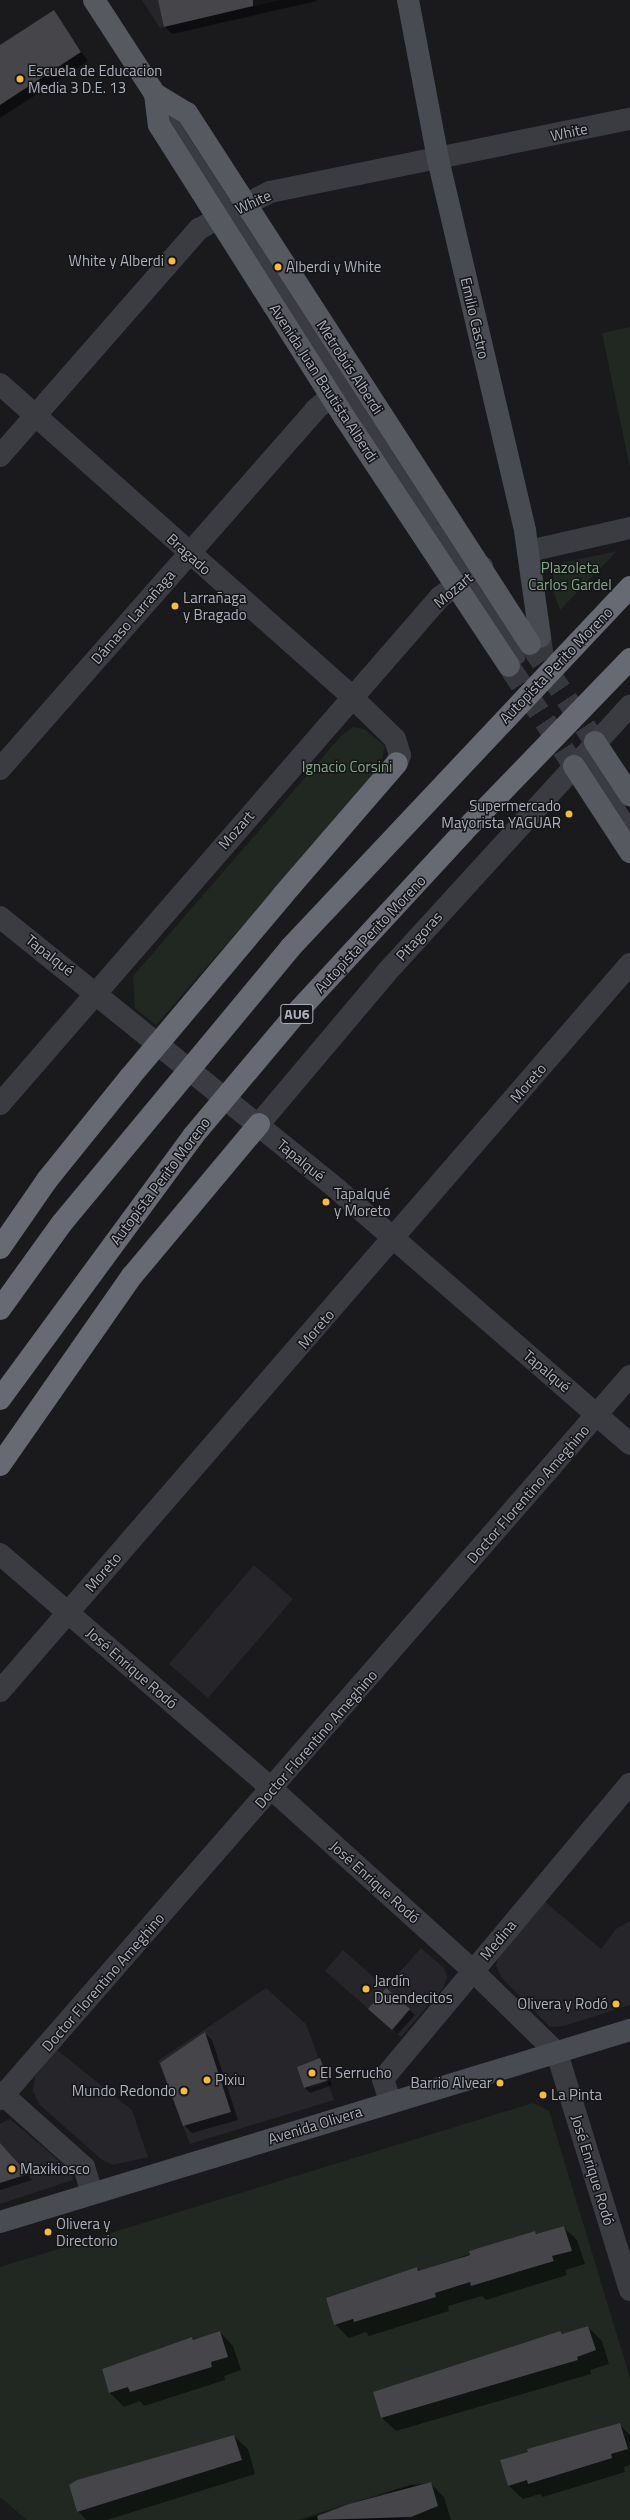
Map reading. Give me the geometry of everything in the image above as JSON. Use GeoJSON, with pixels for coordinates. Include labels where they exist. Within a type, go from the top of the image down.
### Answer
{"type":"FeatureCollection","features":[{"type":"Feature","properties":{"kind":"highway","name":"Autopista Perito Moreno"},"geometry":{"type":"LineString","coordinates":[[0,1309],[62,1223],[290,948],[630,587]]}},
{"type":"Feature","properties":{"kind":"highway","name":"Autopista Perito Moreno"},"geometry":{"type":"LineString","coordinates":[[0,1399],[193,1136],[299,1010],[464,831],[630,659]]}},
{"type":"Feature","properties":{"kind":"highway"},"geometry":{"type":"LineString","coordinates":[[0,1248],[47,1180],[125,1083],[283,895],[397,763]]}},
{"type":"Feature","properties":{"kind":"highway"},"geometry":{"type":"LineString","coordinates":[[0,1465],[83,1342],[132,1276],[259,1124]]}},
{"type":"Feature","properties":{"kind":"main road","name":"Avenida Juan Bautista Alberdi"},"geometry":{"type":"LineString","coordinates":[[94,0],[154,94],[159,125],[233,212],[468,576],[524,651]]}},
{"type":"Feature","properties":{"kind":"main road","name":"Emilio Castro"},"geometry":{"type":"LineString","coordinates":[[408,0],[438,159],[529,550],[524,651]]}},
{"type":"Feature","properties":{"kind":"main road","name":"Avenida Juan Bautista Alberdi"},"geometry":{"type":"LineString","coordinates":[[154,94],[188,113],[233,212],[332,396],[524,651]]}},
{"type":"Feature","properties":{"kind":"main road"},"geometry":{"type":"LineString","coordinates":[[585,754],[630,795]]}},
{"type":"Feature","properties":{"kind":"main road"},"geometry":{"type":"LineString","coordinates":[[585,754],[630,852]]}},
{"type":"Feature","properties":{"kind":"main road","name":"Avenida Olivera"},"geometry":{"type":"LineString","coordinates":[[0,2222],[390,2101],[557,2053],[630,2030]]}},
{"type":"Feature","properties":{"kind":"street","name":"White"},"geometry":{"type":"LineString","coordinates":[[0,456],[199,229],[270,192],[630,119]]}},
{"type":"Feature","properties":{"kind":"street","name":"Bragado"},"geometry":{"type":"LineString","coordinates":[[0,384],[189,554],[352,697],[396,740],[399,751],[397,763]]}},
{"type":"Feature","properties":{"kind":"street","name":"Dámaso Larrañaga"},"geometry":{"type":"LineString","coordinates":[[0,769],[315,410],[332,396]]}},
{"type":"Feature","properties":{"kind":"street"},"geometry":{"type":"LineString","coordinates":[[529,550],[630,528]]}},
{"type":"Feature","properties":{"kind":"street","name":"Mozart"},"geometry":{"type":"LineString","coordinates":[[0,1104],[440,597],[468,576]]}},
{"type":"Feature","properties":{"kind":"street"},"geometry":{"type":"LineString","coordinates":[[585,754],[630,706]]}},
{"type":"Feature","properties":{"kind":"street","name":"Pitagoras"},"geometry":{"type":"LineString","coordinates":[[259,1124],[386,973],[585,754]]}},
{"type":"Feature","properties":{"kind":"street","name":"Tapalqué"},"geometry":{"type":"LineString","coordinates":[[0,916],[97,992],[259,1124],[393,1241],[598,1414],[630,1444]]}},
{"type":"Feature","properties":{"kind":"street","name":"Moreto"},"geometry":{"type":"LineString","coordinates":[[0,1691],[67,1612],[393,1241],[630,964]]}},
{"type":"Feature","properties":{"kind":"street","name":"Doctor Florentino Ameghino"},"geometry":{"type":"LineString","coordinates":[[1,2095],[273,1790],[630,1376]]}},
{"type":"Feature","properties":{"kind":"street","name":"José Enrique Rodó"},"geometry":{"type":"LineString","coordinates":[[0,1554],[273,1790],[472,1970],[557,2053],[627,2268],[630,2290]]}},
{"type":"Feature","properties":{"kind":"street","name":"Medina"},"geometry":{"type":"LineString","coordinates":[[390,2101],[383,2078],[472,1970],[630,1784]]}},
{"type":"Feature","properties":{"kind":"street"},"geometry":{"type":"LineString","coordinates":[[1,2095],[84,2167],[92,2193]]}},
{"type":"Feature","properties":{"kind":"lane"},"geometry":{"type":"LineString","coordinates":[[585,754],[630,825]]}},
{"type":"Feature","properties":{"kind":"shaded area"},"geometry":{"type":"Polygon","coordinates":[[[142,0],[281,0],[160,28],[142,0]]]}},
{"type":"Feature","properties":{"kind":"shaded area"},"geometry":{"type":"Polygon","coordinates":[[[254,1565],[293,1599],[208,1698],[169,1664],[254,1565]]]}},
{"type":"Feature","properties":{"kind":"shaded area"},"geometry":{"type":"Polygon","coordinates":[[[544,1901],[601,1949],[616,1929],[630,1921],[630,2005],[564,2026],[550,2027],[501,1977],[496,1965],[500,1952],[544,1901]]]}},
{"type":"Feature","properties":{"kind":"shaded area"},"geometry":{"type":"Polygon","coordinates":[[[421,1948],[444,1968],[447,1977],[443,1988],[401,2037],[325,1971],[343,1950],[386,1988],[421,1948]]]}},
{"type":"Feature","properties":{"kind":"shaded area"},"geometry":{"type":"Polygon","coordinates":[[[266,1988],[306,2024],[334,2100],[190,2144],[158,2061],[266,1988]]]}},
{"type":"Feature","properties":{"kind":"shaded area"},"geometry":{"type":"Polygon","coordinates":[[[57,2050],[132,2110],[148,2157],[113,2165],[102,2160],[39,2104],[33,2091],[35,2076],[57,2050]]]}},
{"type":"Feature","properties":{"kind":"shaded area"},"geometry":{"type":"Polygon","coordinates":[[[10,2119],[72,2172],[73,2180],[0,2204],[0,2124],[10,2119]]]}},
{"type":"Feature","properties":{"kind":"green space"},"geometry":{"type":"Polygon","coordinates":[[[630,327],[630,468],[602,333],[630,327]]]}},
{"type":"Feature","properties":{"kind":"green space","name":"Plazoleta Carlos Gardel"},"geometry":{"type":"Polygon","coordinates":[[[617,551],[560,610],[554,593],[553,571],[557,564],[617,551]]]}},
{"type":"Feature","properties":{"kind":"green space","name":"Ignacio Corsini"},"geometry":{"type":"Polygon","coordinates":[[[353,727],[364,729],[385,746],[380,768],[156,1025],[135,1008],[133,976],[341,736],[353,727]]]}},
{"type":"Feature","properties":{"kind":"green space"},"geometry":{"type":"Polygon","coordinates":[[[533,2103],[549,2111],[630,2378],[630,2520],[401,2520],[438,2506],[430,2482],[413,2487],[412,2484],[297,2520],[27,2520],[0,2497],[0,2267],[533,2103]],[[564,2226],[536,2234],[535,2231],[469,2251],[470,2255],[418,2271],[417,2267],[326,2298],[334,2324],[353,2319],[354,2322],[436,2297],[435,2293],[470,2282],[471,2286],[554,2261],[552,2256],[571,2250],[564,2226]],[[588,2326],[562,2334],[560,2331],[373,2392],[381,2418],[578,2360],[577,2357],[596,2350],[588,2326]],[[220,2331],[193,2340],[192,2337],[102,2369],[109,2393],[128,2387],[130,2392],[212,2367],[211,2362],[228,2357],[220,2331]],[[620,2423],[527,2449],[528,2452],[500,2460],[508,2486],[611,2454],[620,2423]],[[234,2435],[78,2480],[69,2486],[77,2512],[242,2460],[234,2435]]]}},
{"type":"Feature","properties":{"kind":"building"},"geometry":{"type":"Polygon","coordinates":[[[158,0],[253,0],[253,6],[164,27],[158,0]]]}},
{"type":"Feature","properties":{"kind":"building","name":"Escuela de Educacion Media 3 D.E. 13"},"geometry":{"type":"Polygon","coordinates":[[[54,10],[81,52],[0,105],[0,45],[54,10]]]}},
{"type":"Feature","properties":{"kind":"building"},"geometry":{"type":"Polygon","coordinates":[[[386,1988],[410,2009],[392,2030],[368,2009],[386,1988]]]}},
{"type":"Feature","properties":{"kind":"building"},"geometry":{"type":"Polygon","coordinates":[[[205,2032],[231,2112],[183,2126],[160,2063],[205,2032]]]}},
{"type":"Feature","properties":{"kind":"building","name":"El Serrucho"},"geometry":{"type":"Polygon","coordinates":[[[320,2058],[328,2080],[304,2088],[297,2067],[320,2058]]]}},
{"type":"Feature","properties":{"kind":"building"},"geometry":{"type":"Polygon","coordinates":[[[0,2143],[28,2174],[0,2183],[0,2143]]]}},
{"type":"Feature","properties":{"kind":"building"},"geometry":{"type":"Polygon","coordinates":[[[564,2226],[572,2251],[552,2256],[554,2261],[471,2286],[470,2282],[435,2293],[436,2297],[354,2322],[353,2319],[334,2325],[326,2298],[417,2267],[418,2271],[470,2255],[469,2251],[535,2231],[536,2234],[564,2226]]]}},
{"type":"Feature","properties":{"kind":"building"},"geometry":{"type":"Polygon","coordinates":[[[588,2326],[596,2350],[577,2357],[578,2360],[381,2418],[373,2392],[560,2331],[562,2334],[588,2326]]]}},
{"type":"Feature","properties":{"kind":"building"},"geometry":{"type":"Polygon","coordinates":[[[220,2331],[228,2357],[211,2362],[212,2367],[130,2392],[128,2387],[109,2393],[102,2369],[192,2337],[193,2340],[220,2331]]]}},
{"type":"Feature","properties":{"kind":"building"},"geometry":{"type":"Polygon","coordinates":[[[620,2423],[628,2449],[611,2454],[612,2458],[528,2484],[527,2480],[508,2486],[500,2460],[528,2452],[527,2449],[620,2423]]]}},
{"type":"Feature","properties":{"kind":"building"},"geometry":{"type":"Polygon","coordinates":[[[234,2435],[242,2460],[77,2512],[69,2485],[77,2480],[234,2435]]]}},
{"type":"Feature","properties":{"kind":"building"},"geometry":{"type":"Polygon","coordinates":[[[431,2482],[438,2506],[411,2517],[318,2520],[317,2516],[349,2504],[431,2482]]]}},
{"type":"Feature","properties":{"kind":"tunnel"},"geometry":{"type":"LineString","coordinates":[[540,637],[544,666]]}},
{"type":"Feature","properties":{"kind":"tunnel"},"geometry":{"type":"LineString","coordinates":[[530,644],[595,742]]}},
{"type":"Feature","properties":{"kind":"tunnel"},"geometry":{"type":"LineString","coordinates":[[509,666],[574,766]]}},
{"type":"Feature","properties":{"kind":"place","name":"Escuela de Educacion Media 3 D.E. 13"},"geometry":{"type":"Point","coordinates":[20,79]}},
{"type":"Feature","properties":{"kind":"place","name":"White y Alberdi"},"geometry":{"type":"Point","coordinates":[172,261]}},
{"type":"Feature","properties":{"kind":"place","name":"Alberdi y White"},"geometry":{"type":"Point","coordinates":[278,267]}},
{"type":"Feature","properties":{"kind":"place","name":"Larrañaga y Bragado"},"geometry":{"type":"Point","coordinates":[175,606]}},
{"type":"Feature","properties":{"kind":"place","name":"Supermercado Mayorista YAGUAR"},"geometry":{"type":"Point","coordinates":[569,814]}},
{"type":"Feature","properties":{"kind":"place","name":"Tapalqué y Moreto"},"geometry":{"type":"Point","coordinates":[326,1202]}},
{"type":"Feature","properties":{"kind":"place","name":"Jardín Duendecitos"},"geometry":{"type":"Point","coordinates":[366,1989]}},
{"type":"Feature","properties":{"kind":"place","name":"Olivera y Rodó"},"geometry":{"type":"Point","coordinates":[616,2004]}},
{"type":"Feature","properties":{"kind":"place","name":"El Serrucho"},"geometry":{"type":"Point","coordinates":[312,2073]}},
{"type":"Feature","properties":{"kind":"place","name":"Pixiu"},"geometry":{"type":"Point","coordinates":[207,2080]}},
{"type":"Feature","properties":{"kind":"place","name":"Barrio Alvear"},"geometry":{"type":"Point","coordinates":[500,2083]}},
{"type":"Feature","properties":{"kind":"place","name":"Mundo Redondo"},"geometry":{"type":"Point","coordinates":[184,2091]}},
{"type":"Feature","properties":{"kind":"place","name":"La Pinta"},"geometry":{"type":"Point","coordinates":[543,2095]}},
{"type":"Feature","properties":{"kind":"place","name":"Maxikiosco"},"geometry":{"type":"Point","coordinates":[12,2169]}},
{"type":"Feature","properties":{"kind":"place","name":"Olivera y Directorio"},"geometry":{"type":"Point","coordinates":[48,2232]}}]}
